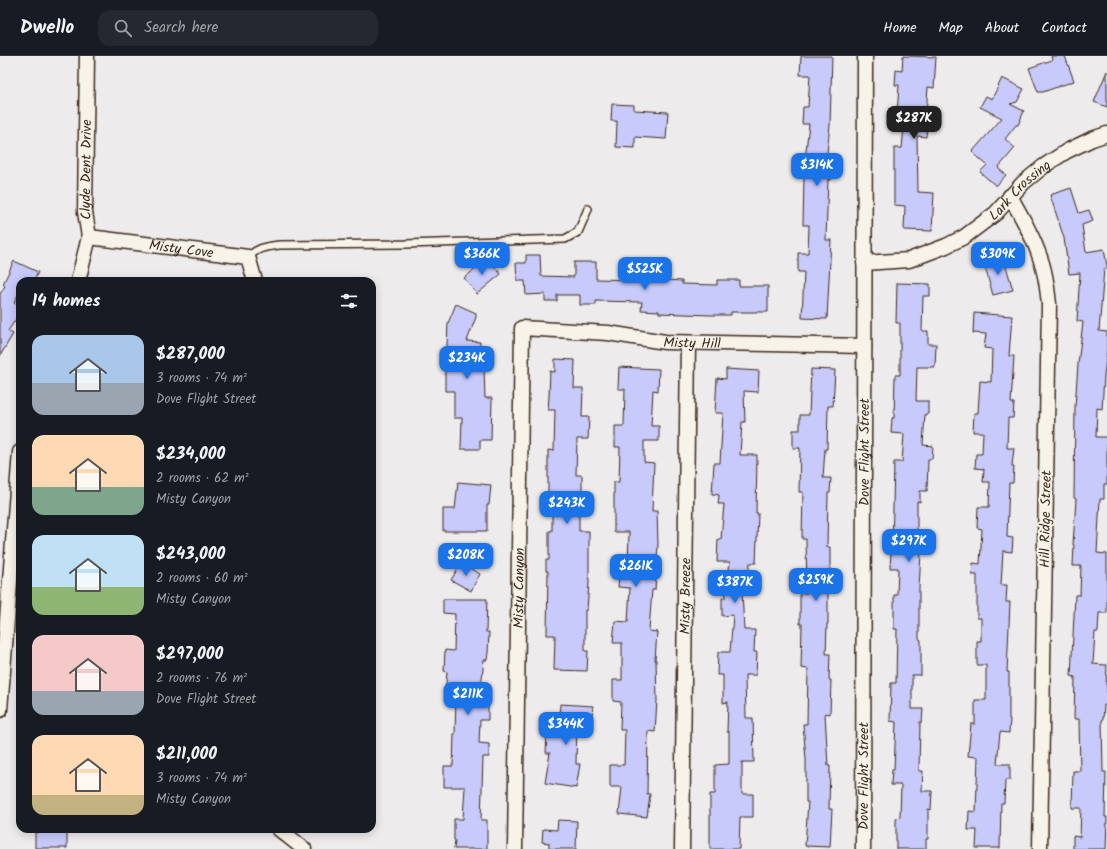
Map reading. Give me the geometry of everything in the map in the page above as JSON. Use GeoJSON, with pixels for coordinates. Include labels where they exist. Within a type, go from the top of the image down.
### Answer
{"type":"FeatureCollection","features":[{"type":"Feature","properties":{"kind":"street","name":"Clyde Dent Drive"},"geometry":{"type":"LineString","coordinates":[[79,277],[89,237],[85,212],[87,56]]}},
{"type":"Feature","properties":{"kind":"street","name":"Dove Flight Street"},"geometry":{"type":"LineString","coordinates":[[863,849],[865,56]]}},
{"type":"Feature","properties":{"kind":"street","name":"Lark Crossing"},"geometry":{"type":"LineString","coordinates":[[864,263],[909,260],[946,246],[964,237],[996,213],[1023,183],[1044,166],[1067,151],[1092,139],[1107,134]]}},
{"type":"Feature","properties":{"kind":"street","name":"Hill Ridge Street"},"geometry":{"type":"LineString","coordinates":[[1010,196],[1031,235],[1044,268],[1048,304],[1040,849]]}},
{"type":"Feature","properties":{"kind":"street","name":"Misty Cove"},"geometry":{"type":"LineString","coordinates":[[89,237],[248,257]]}},
{"type":"Feature","properties":{"kind":"street"},"geometry":{"type":"LineString","coordinates":[[248,257],[254,277]]}},
{"type":"Feature","properties":{"kind":"street","name":"Misty Hill"},"geometry":{"type":"LineString","coordinates":[[522,328],[608,333],[665,342],[864,346]]}},
{"type":"Feature","properties":{"kind":"street","name":"Misty Canyon"},"geometry":{"type":"LineString","coordinates":[[515,849],[522,328]]}},
{"type":"Feature","properties":{"kind":"street","name":"Misty Breeze"},"geometry":{"type":"LineString","coordinates":[[682,849],[688,343]]}},
{"type":"Feature","properties":{"kind":"street"},"geometry":{"type":"LineString","coordinates":[[0,710],[16,504]]}},
{"type":"Feature","properties":{"kind":"street"},"geometry":{"type":"LineString","coordinates":[[284,833],[304,849]]}},
{"type":"Feature","properties":{"kind":"lane"},"geometry":{"type":"LineString","coordinates":[[248,257],[261,247],[280,245],[406,244],[565,239],[578,232],[588,209]]}},
{"type":"Feature","properties":{"kind":"building"},"geometry":{"type":"Polygon","coordinates":[[[801,56],[832,56],[830,125],[826,163],[833,163],[831,180],[828,179],[826,240],[831,240],[827,319],[802,318],[804,272],[798,272],[798,253],[808,253],[809,225],[803,225],[803,177],[809,124],[802,124],[803,107],[808,107],[810,75],[800,75],[801,56]]]}},
{"type":"Feature","properties":{"kind":"building"},"geometry":{"type":"Polygon","coordinates":[[[903,56],[936,57],[934,88],[928,87],[926,113],[935,114],[934,126],[927,126],[926,137],[917,136],[918,192],[934,193],[932,231],[904,230],[905,206],[894,205],[894,148],[902,148],[905,116],[897,115],[899,85],[895,85],[896,70],[902,71],[903,56]]]}},
{"type":"Feature","properties":{"kind":"building"},"geometry":{"type":"Polygon","coordinates":[[[1051,56],[1065,56],[1074,81],[1043,92],[1038,92],[1029,68],[1052,60],[1051,56]]]}},
{"type":"Feature","properties":{"kind":"building"},"geometry":{"type":"Polygon","coordinates":[[[1107,71],[1107,107],[1094,102],[1107,71]]]}},
{"type":"Feature","properties":{"kind":"building"},"geometry":{"type":"Polygon","coordinates":[[[1002,78],[1024,89],[1017,102],[1010,104],[1024,111],[1018,125],[1016,125],[1005,139],[1015,148],[998,168],[1006,175],[996,186],[980,172],[987,165],[972,152],[1002,118],[980,107],[986,96],[992,99],[1002,78]]]}},
{"type":"Feature","properties":{"kind":"building"},"geometry":{"type":"Polygon","coordinates":[[[612,104],[634,105],[634,110],[668,112],[666,139],[635,137],[635,148],[616,147],[617,121],[611,121],[612,104]]]}},
{"type":"Feature","properties":{"kind":"building"},"geometry":{"type":"Polygon","coordinates":[[[1071,188],[1079,213],[1089,210],[1093,221],[1082,225],[1086,252],[1104,249],[1107,266],[1107,269],[1104,269],[1099,331],[1107,332],[1107,349],[1102,409],[1097,408],[1096,437],[1107,437],[1107,484],[1104,484],[1104,499],[1100,499],[1097,553],[1107,554],[1107,613],[1099,613],[1098,632],[1095,632],[1093,664],[1107,665],[1107,705],[1104,705],[1102,720],[1103,772],[1106,772],[1106,849],[1073,849],[1073,836],[1080,837],[1081,808],[1072,808],[1073,771],[1080,771],[1079,719],[1074,719],[1075,677],[1071,676],[1075,595],[1080,595],[1081,566],[1073,566],[1073,545],[1076,499],[1074,498],[1075,407],[1083,322],[1077,321],[1080,273],[1069,274],[1064,238],[1050,195],[1071,188]]]}},
{"type":"Feature","properties":{"kind":"building"},"geometry":{"type":"Polygon","coordinates":[[[526,255],[540,255],[541,276],[574,277],[574,262],[596,262],[596,279],[634,280],[634,278],[682,281],[682,284],[717,285],[717,280],[739,280],[739,286],[768,286],[768,312],[731,312],[731,315],[659,313],[659,311],[641,310],[642,302],[596,301],[596,305],[580,305],[580,295],[557,295],[557,301],[545,301],[545,294],[526,295],[525,281],[517,281],[516,263],[526,263],[526,255]]]}},
{"type":"Feature","properties":{"kind":"building"},"geometry":{"type":"Polygon","coordinates":[[[1003,256],[1013,290],[993,295],[983,261],[1003,256]]]}},
{"type":"Feature","properties":{"kind":"building"},"geometry":{"type":"Polygon","coordinates":[[[488,259],[501,274],[477,294],[464,278],[488,259]]]}},
{"type":"Feature","properties":{"kind":"building"},"geometry":{"type":"Polygon","coordinates":[[[14,261],[38,272],[36,277],[16,277],[16,299],[14,303],[16,304],[16,319],[8,331],[13,334],[0,356],[0,294],[5,286],[3,284],[14,261]]]}},
{"type":"Feature","properties":{"kind":"building"},"geometry":{"type":"Polygon","coordinates":[[[897,283],[930,284],[930,296],[923,296],[922,331],[928,331],[928,344],[936,344],[935,367],[917,367],[916,401],[928,401],[928,414],[925,414],[923,445],[933,446],[932,459],[928,459],[927,491],[920,491],[920,502],[917,501],[917,553],[921,553],[919,639],[921,640],[921,675],[912,675],[912,709],[923,709],[922,722],[920,722],[919,771],[923,771],[922,791],[932,791],[931,810],[928,809],[928,839],[926,839],[926,849],[896,849],[896,818],[900,817],[901,785],[891,785],[892,770],[894,770],[896,722],[890,721],[891,683],[896,683],[897,629],[894,629],[894,595],[897,595],[898,568],[890,568],[892,552],[894,462],[902,462],[904,434],[891,433],[892,418],[894,418],[895,375],[900,375],[900,323],[896,323],[897,283]]]}},
{"type":"Feature","properties":{"kind":"building"},"geometry":{"type":"Polygon","coordinates":[[[456,304],[476,313],[476,317],[467,341],[480,342],[479,368],[484,368],[485,398],[492,398],[491,440],[480,440],[480,449],[461,449],[462,418],[454,418],[454,391],[445,391],[448,323],[456,304]]]}},
{"type":"Feature","properties":{"kind":"building"},"geometry":{"type":"Polygon","coordinates":[[[974,313],[1012,316],[1009,356],[1014,356],[1011,403],[1014,403],[1013,418],[1008,418],[1007,448],[1014,448],[1012,466],[1014,466],[1013,483],[1009,483],[1007,537],[1013,538],[1012,552],[1003,551],[1001,585],[1007,585],[1006,602],[1010,602],[1007,672],[1009,672],[1010,719],[1009,733],[1000,732],[997,764],[1010,764],[1010,780],[1005,780],[1004,803],[1001,803],[1000,848],[976,848],[977,830],[968,830],[969,811],[976,812],[978,757],[968,756],[971,724],[975,724],[975,700],[986,700],[986,665],[977,665],[977,641],[981,641],[981,618],[977,618],[977,575],[972,575],[973,563],[980,564],[982,529],[977,528],[978,507],[989,507],[990,482],[983,482],[984,469],[975,468],[976,454],[982,454],[983,432],[973,432],[974,413],[978,413],[980,381],[991,382],[992,349],[984,348],[986,334],[973,333],[974,313]]]}},
{"type":"Feature","properties":{"kind":"building"},"geometry":{"type":"Polygon","coordinates":[[[555,359],[575,360],[574,388],[583,388],[582,417],[589,417],[588,439],[577,439],[576,475],[582,475],[582,496],[579,496],[579,531],[589,531],[589,583],[587,610],[585,610],[585,651],[588,651],[587,671],[554,670],[555,635],[547,635],[548,571],[546,571],[546,560],[549,560],[549,531],[552,531],[552,496],[548,496],[548,450],[554,451],[555,410],[548,410],[550,371],[555,372],[555,359]]]}},
{"type":"Feature","properties":{"kind":"building"},"geometry":{"type":"Polygon","coordinates":[[[619,367],[659,369],[658,391],[653,390],[651,426],[659,426],[659,441],[644,441],[644,462],[654,463],[652,511],[657,511],[658,544],[655,590],[652,590],[649,631],[657,632],[655,660],[657,700],[655,732],[648,731],[647,794],[650,794],[647,817],[619,814],[622,787],[610,787],[610,765],[624,765],[625,730],[620,730],[621,702],[613,701],[613,680],[622,680],[622,643],[613,643],[615,621],[628,622],[630,588],[618,587],[620,565],[628,566],[629,532],[614,532],[614,482],[619,482],[620,447],[615,447],[615,426],[624,426],[625,389],[618,389],[619,367]]]}},
{"type":"Feature","properties":{"kind":"building"},"geometry":{"type":"Polygon","coordinates":[[[726,369],[759,371],[758,392],[744,391],[745,422],[742,422],[740,455],[757,455],[756,513],[758,513],[756,563],[750,563],[745,591],[742,591],[744,630],[755,630],[754,652],[757,652],[756,675],[745,675],[746,718],[753,718],[754,762],[742,762],[742,794],[753,794],[753,817],[740,817],[739,849],[710,849],[710,794],[715,794],[715,765],[729,764],[729,732],[727,732],[728,702],[723,703],[723,675],[717,675],[718,652],[730,652],[733,615],[722,616],[722,598],[725,598],[730,562],[717,562],[718,539],[721,539],[724,504],[718,504],[719,495],[712,494],[714,463],[720,463],[723,413],[715,413],[717,378],[726,379],[726,369]]]}},
{"type":"Feature","properties":{"kind":"building"},"geometry":{"type":"Polygon","coordinates":[[[811,369],[835,370],[833,406],[828,406],[827,449],[825,449],[823,478],[831,478],[830,493],[828,493],[827,547],[830,547],[830,581],[828,581],[826,654],[830,654],[829,680],[831,680],[830,714],[825,713],[828,766],[830,766],[829,809],[832,809],[830,847],[805,846],[808,802],[806,802],[806,759],[803,724],[807,724],[808,669],[801,668],[802,624],[800,624],[800,593],[807,593],[806,539],[802,539],[803,492],[799,492],[800,448],[793,448],[793,430],[800,430],[800,415],[809,415],[811,369]]]}},
{"type":"Feature","properties":{"kind":"building"},"geometry":{"type":"Polygon","coordinates":[[[458,482],[491,485],[489,505],[487,505],[487,531],[443,531],[443,509],[455,509],[458,482]]]}},
{"type":"Feature","properties":{"kind":"building"},"geometry":{"type":"Polygon","coordinates":[[[461,563],[480,574],[471,591],[451,580],[461,563]]]}},
{"type":"Feature","properties":{"kind":"building"},"geometry":{"type":"Polygon","coordinates":[[[443,599],[487,599],[486,632],[489,632],[488,653],[487,660],[484,660],[481,687],[488,687],[488,720],[480,720],[479,743],[489,744],[489,757],[483,757],[481,820],[487,820],[487,849],[454,849],[454,819],[463,819],[465,787],[444,787],[444,766],[453,766],[456,697],[445,696],[447,672],[444,671],[445,650],[454,651],[455,614],[443,613],[443,599]]]}},
{"type":"Feature","properties":{"kind":"building"},"geometry":{"type":"Polygon","coordinates":[[[560,704],[593,706],[591,724],[577,723],[576,764],[580,764],[576,788],[545,783],[550,753],[546,753],[547,733],[558,733],[560,704]]]}},
{"type":"Feature","properties":{"kind":"building"},"geometry":{"type":"Polygon","coordinates":[[[558,820],[577,821],[576,849],[549,849],[549,843],[542,842],[543,829],[557,830],[558,820]]]}},
{"type":"Feature","properties":{"kind":"building"},"geometry":{"type":"Polygon","coordinates":[[[35,833],[67,833],[67,848],[35,848],[35,833]]]}}]}
